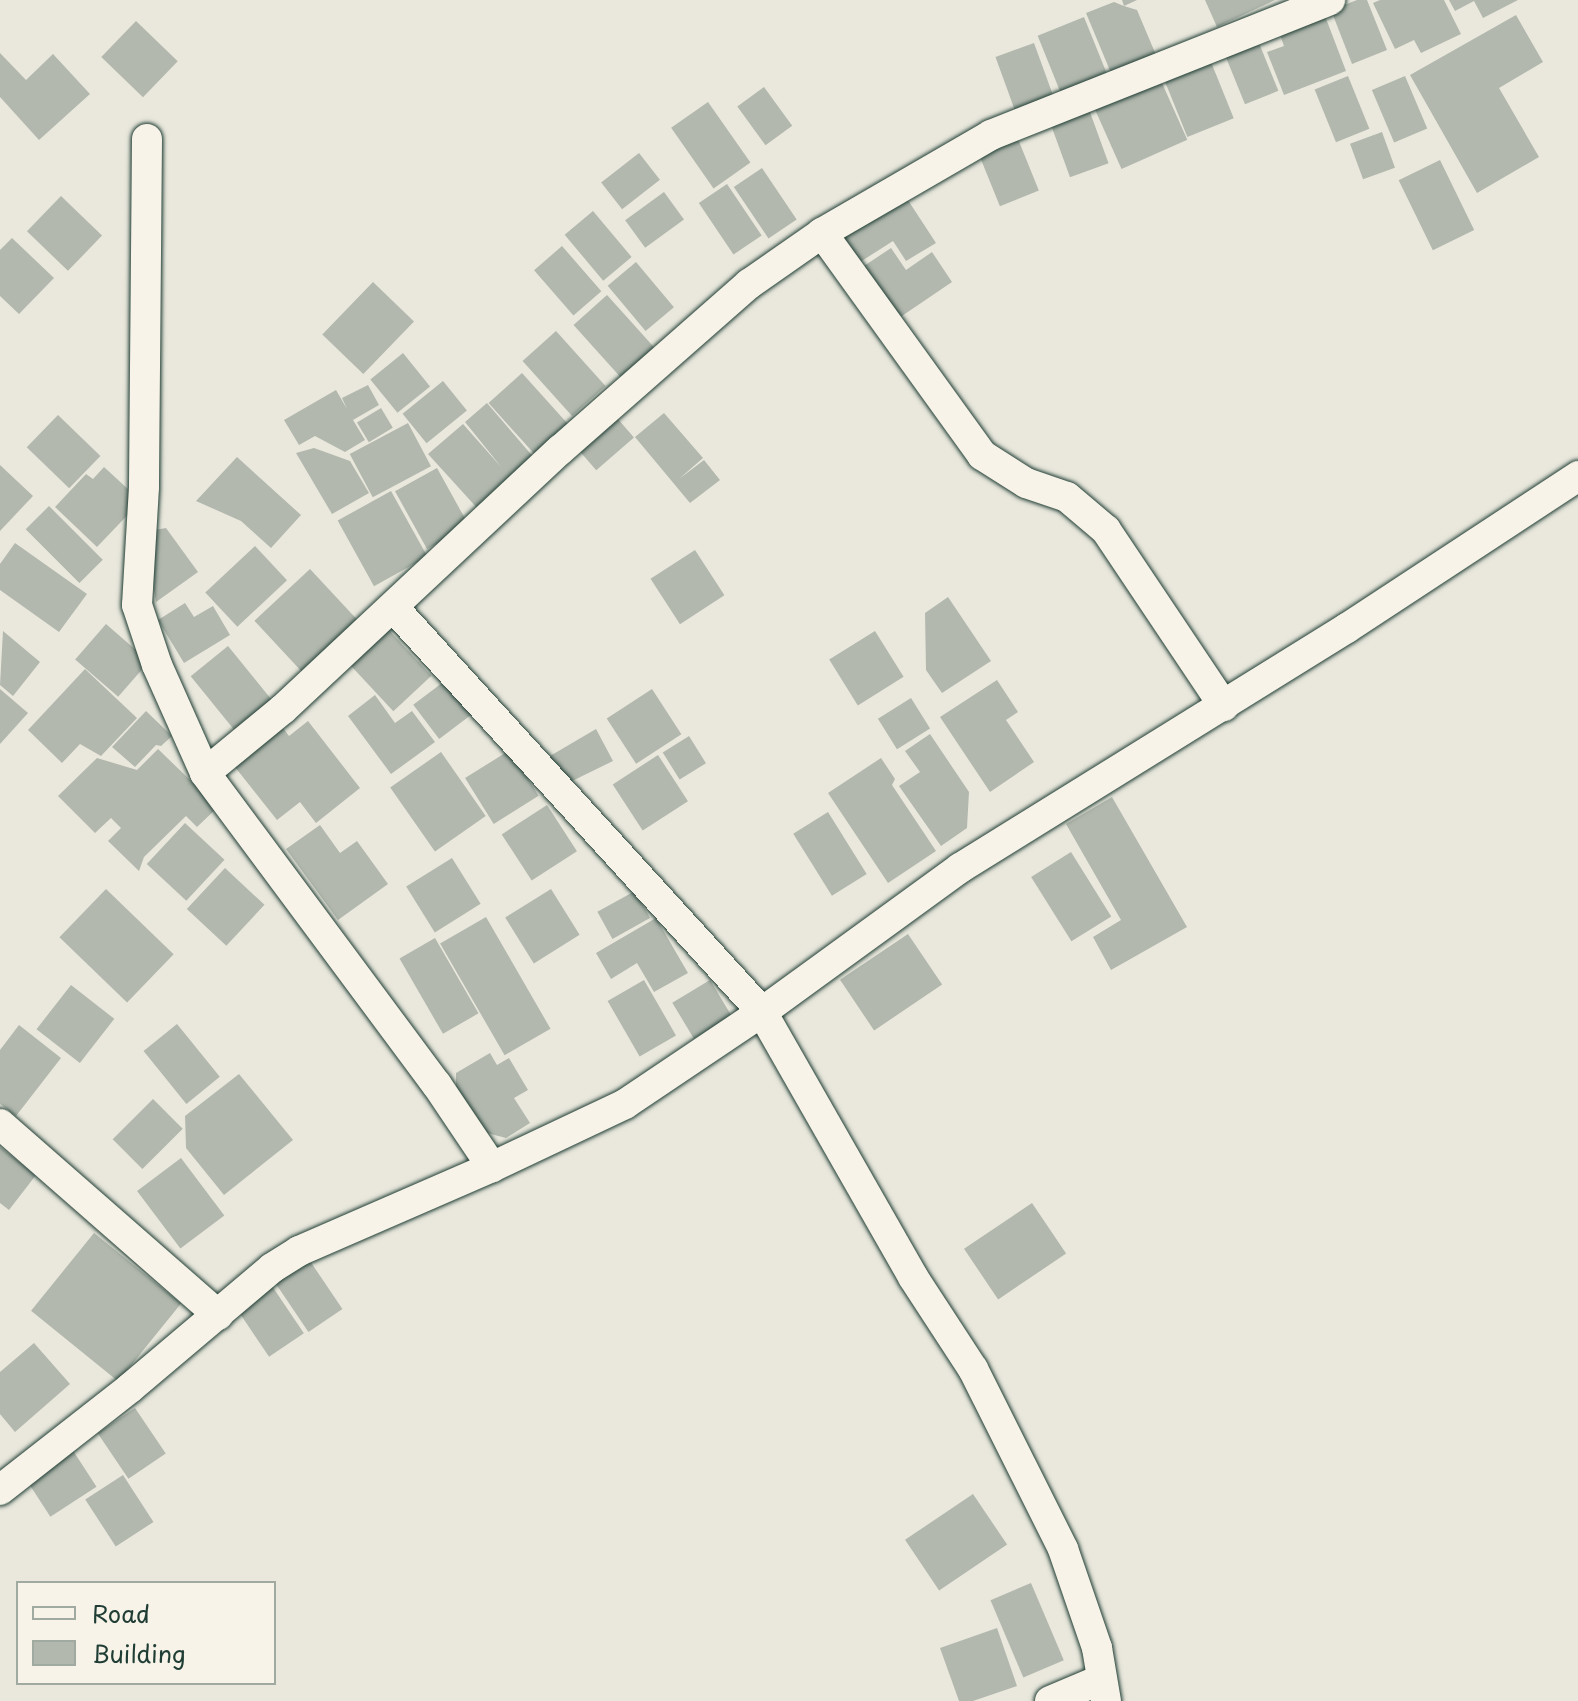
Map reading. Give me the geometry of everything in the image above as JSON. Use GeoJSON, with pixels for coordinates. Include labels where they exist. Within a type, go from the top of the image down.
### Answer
{"type":"FeatureCollection","features":[{"type":"Feature","properties":{"kind":"street"},"geometry":{"type":"LineString","coordinates":[[205,773],[283,709],[560,450],[749,284],[822,233],[991,135],[1319,2]]}},
{"type":"Feature","properties":{"kind":"street"},"geometry":{"type":"LineString","coordinates":[[147,139],[144,487],[137,605],[157,665],[205,773],[437,1085],[492,1167]]}},
{"type":"Feature","properties":{"kind":"street"},"geometry":{"type":"LineString","coordinates":[[822,233],[982,455],[1026,483],[1067,497],[1106,530],[1224,706]]}},
{"type":"Feature","properties":{"kind":"street"},"geometry":{"type":"LineString","coordinates":[[0,1490],[272,1268],[299,1251],[492,1167],[625,1104],[762,1012],[960,868],[1224,706],[1578,476]]}},
{"type":"Feature","properties":{"kind":"street"},"geometry":{"type":"LineString","coordinates":[[393,607],[762,1012],[913,1277],[973,1369],[1063,1549],[1097,1648],[1104,1690],[1050,1701]]}},
{"type":"Feature","properties":{"kind":"street"},"geometry":{"type":"LineString","coordinates":[[0,1124],[218,1315]]}},
{"type":"Feature","properties":{"kind":"building"},"geometry":{"type":"Polygon","coordinates":[[[1122,0],[1137,0],[1124,6],[1122,0]]]}},
{"type":"Feature","properties":{"kind":"building"},"geometry":{"type":"Polygon","coordinates":[[[1205,0],[1275,0],[1217,27],[1205,0]]]}},
{"type":"Feature","properties":{"kind":"building"},"geometry":{"type":"Polygon","coordinates":[[[1357,0],[1367,0],[1387,50],[1352,64],[1331,10],[1357,0]]]}},
{"type":"Feature","properties":{"kind":"building"},"geometry":{"type":"Polygon","coordinates":[[[1380,0],[1444,0],[1461,34],[1421,53],[1414,40],[1395,49],[1373,3],[1380,0]]]}},
{"type":"Feature","properties":{"kind":"building"},"geometry":{"type":"Polygon","coordinates":[[[1449,0],[1518,0],[1483,18],[1474,1],[1455,11],[1449,0]]]}},
{"type":"Feature","properties":{"kind":"building"},"geometry":{"type":"Polygon","coordinates":[[[1114,2],[1137,10],[1156,55],[1111,73],[1086,13],[1114,2]]]}},
{"type":"Feature","properties":{"kind":"building"},"geometry":{"type":"Polygon","coordinates":[[[1322,8],[1346,71],[1284,95],[1267,52],[1284,46],[1277,26],[1322,8]]]}},
{"type":"Feature","properties":{"kind":"building"},"geometry":{"type":"Polygon","coordinates":[[[1516,15],[1543,62],[1499,88],[1539,157],[1477,193],[1410,75],[1516,15]]]}},
{"type":"Feature","properties":{"kind":"building"},"geometry":{"type":"Polygon","coordinates":[[[1084,17],[1109,78],[1062,97],[1038,36],[1084,17]]]}},
{"type":"Feature","properties":{"kind":"building"},"geometry":{"type":"Polygon","coordinates":[[[136,21],[178,61],[143,97],[101,57],[136,21]]]}},
{"type":"Feature","properties":{"kind":"building"},"geometry":{"type":"Polygon","coordinates":[[[1257,38],[1278,91],[1245,104],[1224,51],[1257,38]]]}},
{"type":"Feature","properties":{"kind":"building"},"geometry":{"type":"Polygon","coordinates":[[[1034,43],[1055,101],[1017,115],[995,57],[1034,43]]]}},
{"type":"Feature","properties":{"kind":"building"},"geometry":{"type":"Polygon","coordinates":[[[0,53],[26,80],[53,54],[90,94],[39,140],[0,97],[0,53]]]}},
{"type":"Feature","properties":{"kind":"building"},"geometry":{"type":"Polygon","coordinates":[[[1209,57],[1234,118],[1187,137],[1163,76],[1209,57]]]}},
{"type":"Feature","properties":{"kind":"building"},"geometry":{"type":"Polygon","coordinates":[[[1158,74],[1187,140],[1122,169],[1092,103],[1158,74]]]}},
{"type":"Feature","properties":{"kind":"building"},"geometry":{"type":"Polygon","coordinates":[[[1348,76],[1369,129],[1336,142],[1315,89],[1348,76]]]}},
{"type":"Feature","properties":{"kind":"building"},"geometry":{"type":"Polygon","coordinates":[[[1405,76],[1427,128],[1394,143],[1372,90],[1405,76]]]}},
{"type":"Feature","properties":{"kind":"building"},"geometry":{"type":"Polygon","coordinates":[[[764,87],[792,126],[766,145],[737,106],[764,87]]]}},
{"type":"Feature","properties":{"kind":"building"},"geometry":{"type":"Polygon","coordinates":[[[708,102],[750,163],[714,188],[671,128],[708,102]]]}},
{"type":"Feature","properties":{"kind":"building"},"geometry":{"type":"Polygon","coordinates":[[[1087,104],[1109,163],[1070,177],[1048,118],[1087,104]]]}},
{"type":"Feature","properties":{"kind":"building"},"geometry":{"type":"Polygon","coordinates":[[[1382,132],[1395,168],[1363,179],[1350,144],[1382,132]]]}},
{"type":"Feature","properties":{"kind":"building"},"geometry":{"type":"Polygon","coordinates":[[[1016,134],[1039,191],[1000,206],[977,150],[1016,134]]]}},
{"type":"Feature","properties":{"kind":"building"},"geometry":{"type":"Polygon","coordinates":[[[639,153],[660,180],[622,209],[601,183],[639,153]]]}},
{"type":"Feature","properties":{"kind":"building"},"geometry":{"type":"Polygon","coordinates":[[[1440,160],[1474,230],[1433,250],[1399,180],[1440,160]]]}},
{"type":"Feature","properties":{"kind":"building"},"geometry":{"type":"Polygon","coordinates":[[[762,168],[797,219],[768,238],[734,187],[762,168]]]}},
{"type":"Feature","properties":{"kind":"building"},"geometry":{"type":"Polygon","coordinates":[[[727,184],[762,235],[733,254],[699,203],[727,184]]]}},
{"type":"Feature","properties":{"kind":"building"},"geometry":{"type":"Polygon","coordinates":[[[902,191],[936,243],[906,261],[893,241],[857,264],[837,233],[902,191]]]}},
{"type":"Feature","properties":{"kind":"building"},"geometry":{"type":"Polygon","coordinates":[[[664,192],[684,220],[645,248],[625,220],[664,192]]]}},
{"type":"Feature","properties":{"kind":"building"},"geometry":{"type":"Polygon","coordinates":[[[61,196],[102,236],[68,271],[27,231],[61,196]]]}},
{"type":"Feature","properties":{"kind":"building"},"geometry":{"type":"Polygon","coordinates":[[[593,211],[632,257],[603,281],[565,235],[593,211]]]}},
{"type":"Feature","properties":{"kind":"building"},"geometry":{"type":"Polygon","coordinates":[[[12,238],[54,278],[19,314],[0,296],[0,250],[12,238]]]}},
{"type":"Feature","properties":{"kind":"building"},"geometry":{"type":"Polygon","coordinates":[[[562,246],[601,291],[573,316],[534,270],[562,246]]]}},
{"type":"Feature","properties":{"kind":"building"},"geometry":{"type":"Polygon","coordinates":[[[891,248],[906,270],[932,252],[952,282],[893,322],[858,270],[891,248]]]}},
{"type":"Feature","properties":{"kind":"building"},"geometry":{"type":"Polygon","coordinates":[[[636,262],[674,307],[646,331],[608,286],[636,262]]]}},
{"type":"Feature","properties":{"kind":"building"},"geometry":{"type":"Polygon","coordinates":[[[373,282],[414,322],[363,374],[322,335],[373,282]]]}},
{"type":"Feature","properties":{"kind":"building"},"geometry":{"type":"Polygon","coordinates":[[[607,295],[657,350],[623,380],[574,325],[607,295]]]}},
{"type":"Feature","properties":{"kind":"building"},"geometry":{"type":"Polygon","coordinates":[[[556,331],[606,386],[572,416],[523,361],[556,331]]]}},
{"type":"Feature","properties":{"kind":"building"},"geometry":{"type":"Polygon","coordinates":[[[403,353],[430,386],[397,413],[370,379],[403,353]]]}},
{"type":"Feature","properties":{"kind":"building"},"geometry":{"type":"Polygon","coordinates":[[[522,373],[572,428],[538,458],[489,403],[522,373]]]}},
{"type":"Feature","properties":{"kind":"building"},"geometry":{"type":"Polygon","coordinates":[[[443,381],[467,411],[427,443],[403,414],[443,381]]]}},
{"type":"Feature","properties":{"kind":"building"},"geometry":{"type":"Polygon","coordinates":[[[368,385],[379,405],[353,420],[365,440],[345,452],[315,436],[299,445],[284,420],[336,390],[347,409],[342,398],[368,385]]]}},
{"type":"Feature","properties":{"kind":"building"},"geometry":{"type":"Polygon","coordinates":[[[487,403],[535,459],[478,509],[428,454],[463,424],[502,468],[465,422],[487,403]]]}},
{"type":"Feature","properties":{"kind":"building"},"geometry":{"type":"Polygon","coordinates":[[[381,408],[393,428],[369,442],[357,422],[381,408]]]}},
{"type":"Feature","properties":{"kind":"building"},"geometry":{"type":"Polygon","coordinates":[[[611,411],[634,437],[596,470],[573,444],[611,411]]]}},
{"type":"Feature","properties":{"kind":"building"},"geometry":{"type":"Polygon","coordinates":[[[664,413],[703,458],[679,479],[704,460],[720,480],[690,503],[635,437],[664,413]]]}},
{"type":"Feature","properties":{"kind":"building"},"geometry":{"type":"Polygon","coordinates":[[[58,415],[100,456],[69,488],[27,447],[58,415]]]}},
{"type":"Feature","properties":{"kind":"building"},"geometry":{"type":"Polygon","coordinates":[[[408,423],[431,466],[373,497],[350,454],[408,423]]]}},
{"type":"Feature","properties":{"kind":"building"},"geometry":{"type":"Polygon","coordinates":[[[314,448],[350,461],[369,493],[332,514],[296,453],[314,448]]]}},
{"type":"Feature","properties":{"kind":"building"},"geometry":{"type":"Polygon","coordinates":[[[237,457],[301,515],[271,548],[241,521],[196,501],[237,457]]]}},
{"type":"Feature","properties":{"kind":"building"},"geometry":{"type":"Polygon","coordinates":[[[0,465],[33,496],[0,531],[0,465]]]}},
{"type":"Feature","properties":{"kind":"building"},"geometry":{"type":"Polygon","coordinates":[[[104,467],[141,501],[97,547],[55,507],[86,474],[93,479],[104,467]]]}},
{"type":"Feature","properties":{"kind":"building"},"geometry":{"type":"Polygon","coordinates":[[[437,468],[469,526],[427,549],[395,491],[437,468]]]}},
{"type":"Feature","properties":{"kind":"building"},"geometry":{"type":"Polygon","coordinates":[[[391,491],[427,557],[374,586],[338,521],[391,491]]]}},
{"type":"Feature","properties":{"kind":"building"},"geometry":{"type":"Polygon","coordinates":[[[49,506],[103,560],[79,583],[26,529],[49,506]]]}},
{"type":"Feature","properties":{"kind":"building"},"geometry":{"type":"Polygon","coordinates":[[[166,528],[198,572],[156,602],[144,532],[166,528]]]}},
{"type":"Feature","properties":{"kind":"building"},"geometry":{"type":"Polygon","coordinates":[[[15,543],[87,594],[59,632],[0,590],[0,564],[15,543]]]}},
{"type":"Feature","properties":{"kind":"building"},"geometry":{"type":"Polygon","coordinates":[[[255,546],[287,580],[237,627],[205,592],[255,546]]]}},
{"type":"Feature","properties":{"kind":"building"},"geometry":{"type":"Polygon","coordinates":[[[695,550],[724,595],[680,624],[651,579],[695,550]]]}},
{"type":"Feature","properties":{"kind":"building"},"geometry":{"type":"Polygon","coordinates":[[[310,569],[360,622],[304,674],[254,621],[310,569]]]}},
{"type":"Feature","properties":{"kind":"building"},"geometry":{"type":"Polygon","coordinates":[[[948,597],[991,661],[942,693],[926,670],[925,613],[948,597]]]}},
{"type":"Feature","properties":{"kind":"building"},"geometry":{"type":"Polygon","coordinates":[[[185,603],[194,617],[213,606],[230,635],[184,663],[158,620],[185,603]]]}},
{"type":"Feature","properties":{"kind":"building"},"geometry":{"type":"Polygon","coordinates":[[[106,624],[149,661],[118,697],[75,659],[106,624]]]}},
{"type":"Feature","properties":{"kind":"building"},"geometry":{"type":"Polygon","coordinates":[[[385,626],[431,676],[393,711],[347,661],[385,626]]]}},
{"type":"Feature","properties":{"kind":"building"},"geometry":{"type":"Polygon","coordinates":[[[3,631],[40,662],[13,696],[0,685],[3,631]]]}},
{"type":"Feature","properties":{"kind":"building"},"geometry":{"type":"Polygon","coordinates":[[[875,631],[904,677],[858,705],[829,660],[875,631]]]}},
{"type":"Feature","properties":{"kind":"building"},"geometry":{"type":"Polygon","coordinates":[[[228,646],[271,700],[234,730],[191,676],[228,646]]]}},
{"type":"Feature","properties":{"kind":"building"},"geometry":{"type":"Polygon","coordinates":[[[85,669],[137,718],[101,756],[80,744],[62,763],[28,730],[85,669]]]}},
{"type":"Feature","properties":{"kind":"building"},"geometry":{"type":"Polygon","coordinates":[[[450,677],[476,711],[439,739],[413,705],[450,677]]]}},
{"type":"Feature","properties":{"kind":"building"},"geometry":{"type":"Polygon","coordinates":[[[997,680],[1018,712],[1006,720],[1034,762],[990,792],[940,717],[997,680]]]}},
{"type":"Feature","properties":{"kind":"building"},"geometry":{"type":"Polygon","coordinates":[[[0,689],[28,713],[0,744],[0,689]]]}},
{"type":"Feature","properties":{"kind":"building"},"geometry":{"type":"Polygon","coordinates":[[[652,689],[681,734],[636,764],[607,718],[652,689]]]}},
{"type":"Feature","properties":{"kind":"building"},"geometry":{"type":"Polygon","coordinates":[[[375,695],[395,723],[412,711],[435,742],[391,774],[348,716],[375,695]]]}},
{"type":"Feature","properties":{"kind":"building"},"geometry":{"type":"Polygon","coordinates":[[[911,698],[930,729],[897,749],[878,719],[911,698]]]}},
{"type":"Feature","properties":{"kind":"building"},"geometry":{"type":"Polygon","coordinates":[[[146,711],[172,736],[161,746],[156,745],[135,767],[112,747],[146,711]]]}},
{"type":"Feature","properties":{"kind":"building"},"geometry":{"type":"Polygon","coordinates":[[[308,721],[360,788],[316,823],[300,802],[277,820],[231,762],[280,724],[289,736],[308,721]]]}},
{"type":"Feature","properties":{"kind":"building"},"geometry":{"type":"Polygon","coordinates":[[[596,729],[613,761],[568,783],[550,756],[596,729]]]}},
{"type":"Feature","properties":{"kind":"building"},"geometry":{"type":"Polygon","coordinates":[[[930,734],[969,792],[967,828],[941,846],[899,786],[920,772],[905,751],[930,734]]]}},
{"type":"Feature","properties":{"kind":"building"},"geometry":{"type":"Polygon","coordinates":[[[689,736],[706,763],[680,780],[663,752],[689,736]]]}},
{"type":"Feature","properties":{"kind":"building"},"geometry":{"type":"Polygon","coordinates":[[[158,749],[218,807],[197,827],[186,816],[144,857],[139,871],[108,841],[121,828],[111,818],[95,833],[58,796],[97,758],[137,770],[158,749]]]}},
{"type":"Feature","properties":{"kind":"building"},"geometry":{"type":"Polygon","coordinates":[[[510,750],[539,796],[494,824],[465,778],[510,750]]]}},
{"type":"Feature","properties":{"kind":"building"},"geometry":{"type":"Polygon","coordinates":[[[441,752],[486,816],[435,851],[390,788],[441,752]]]}},
{"type":"Feature","properties":{"kind":"building"},"geometry":{"type":"Polygon","coordinates":[[[658,755],[688,801],[643,831],[613,784],[658,755]]]}},
{"type":"Feature","properties":{"kind":"building"},"geometry":{"type":"Polygon","coordinates":[[[881,758],[895,779],[892,785],[936,851],[888,883],[828,793],[881,758]]]}},
{"type":"Feature","properties":{"kind":"building"},"geometry":{"type":"Polygon","coordinates":[[[1112,797],[1187,927],[1111,970],[1093,937],[1121,920],[1066,824],[1112,797]]]}},
{"type":"Feature","properties":{"kind":"building"},"geometry":{"type":"Polygon","coordinates":[[[547,805],[577,851],[532,881],[502,834],[547,805]]]}},
{"type":"Feature","properties":{"kind":"building"},"geometry":{"type":"Polygon","coordinates":[[[828,812],[867,874],[832,896],[793,834],[828,812]]]}},
{"type":"Feature","properties":{"kind":"building"},"geometry":{"type":"Polygon","coordinates":[[[185,823],[224,860],[186,901],[147,864],[185,823]]]}},
{"type":"Feature","properties":{"kind":"building"},"geometry":{"type":"Polygon","coordinates":[[[320,825],[340,853],[357,841],[388,884],[338,920],[286,849],[320,825]]]}},
{"type":"Feature","properties":{"kind":"building"},"geometry":{"type":"Polygon","coordinates":[[[1071,852],[1111,916],[1071,941],[1031,877],[1071,852]]]}},
{"type":"Feature","properties":{"kind":"building"},"geometry":{"type":"Polygon","coordinates":[[[452,858],[481,904],[435,932],[406,887],[452,858]]]}},
{"type":"Feature","properties":{"kind":"building"},"geometry":{"type":"Polygon","coordinates":[[[225,868],[264,905],[226,946],[187,909],[225,868]]]}},
{"type":"Feature","properties":{"kind":"building"},"geometry":{"type":"Polygon","coordinates":[[[106,889],[174,954],[127,1002],[59,937],[106,889]]]}},
{"type":"Feature","properties":{"kind":"building"},"geometry":{"type":"Polygon","coordinates":[[[551,889],[580,935],[534,963],[505,918],[551,889]]]}},
{"type":"Feature","properties":{"kind":"building"},"geometry":{"type":"Polygon","coordinates":[[[635,891],[650,918],[612,939],[597,912],[635,891]]]}},
{"type":"Feature","properties":{"kind":"building"},"geometry":{"type":"Polygon","coordinates":[[[486,917],[550,1029],[505,1055],[440,944],[486,917]]]}},
{"type":"Feature","properties":{"kind":"building"},"geometry":{"type":"Polygon","coordinates":[[[656,918],[688,973],[654,992],[637,963],[611,979],[596,953],[656,918]]]}},
{"type":"Feature","properties":{"kind":"building"},"geometry":{"type":"Polygon","coordinates":[[[908,934],[942,985],[874,1030],[840,980],[908,934]]]}},
{"type":"Feature","properties":{"kind":"building"},"geometry":{"type":"Polygon","coordinates":[[[435,938],[478,1013],[443,1034],[399,958],[435,938]]]}},
{"type":"Feature","properties":{"kind":"building"},"geometry":{"type":"Polygon","coordinates":[[[644,980],[676,1035],[640,1056],[608,1001],[644,980]]]}},
{"type":"Feature","properties":{"kind":"building"},"geometry":{"type":"Polygon","coordinates":[[[710,980],[732,1016],[694,1039],[672,1003],[710,980]]]}},
{"type":"Feature","properties":{"kind":"building"},"geometry":{"type":"Polygon","coordinates":[[[71,985],[114,1019],[80,1063],[37,1029],[71,985]]]}},
{"type":"Feature","properties":{"kind":"building"},"geometry":{"type":"Polygon","coordinates":[[[177,1024],[220,1077],[186,1104],[144,1051],[177,1024]]]}},
{"type":"Feature","properties":{"kind":"building"},"geometry":{"type":"Polygon","coordinates":[[[19,1025],[61,1058],[16,1116],[0,1104],[0,1050],[19,1025]]]}},
{"type":"Feature","properties":{"kind":"building"},"geometry":{"type":"Polygon","coordinates":[[[490,1053],[497,1065],[509,1058],[528,1090],[514,1098],[530,1123],[506,1138],[487,1133],[456,1092],[456,1073],[490,1053]]]}},
{"type":"Feature","properties":{"kind":"building"},"geometry":{"type":"Polygon","coordinates":[[[239,1074],[293,1140],[224,1195],[186,1148],[185,1116],[239,1074]]]}},
{"type":"Feature","properties":{"kind":"building"},"geometry":{"type":"Polygon","coordinates":[[[153,1099],[183,1129],[142,1169],[113,1139],[153,1099]]]}},
{"type":"Feature","properties":{"kind":"building"},"geometry":{"type":"Polygon","coordinates":[[[0,1147],[36,1175],[9,1210],[0,1203],[0,1147]]]}},
{"type":"Feature","properties":{"kind":"building"},"geometry":{"type":"Polygon","coordinates":[[[181,1158],[224,1216],[180,1249],[137,1191],[181,1158]]]}},
{"type":"Feature","properties":{"kind":"building"},"geometry":{"type":"Polygon","coordinates":[[[1032,1203],[1066,1254],[998,1299],[964,1249],[1032,1203]]]}},
{"type":"Feature","properties":{"kind":"building"},"geometry":{"type":"Polygon","coordinates":[[[94,1233],[181,1303],[118,1381],[31,1311],[94,1233]]]}},
{"type":"Feature","properties":{"kind":"building"},"geometry":{"type":"Polygon","coordinates":[[[310,1261],[342,1309],[308,1332],[276,1284],[310,1261]]]}},
{"type":"Feature","properties":{"kind":"building"},"geometry":{"type":"Polygon","coordinates":[[[272,1286],[304,1333],[269,1357],[237,1309],[272,1286]]]}},
{"type":"Feature","properties":{"kind":"building"},"geometry":{"type":"Polygon","coordinates":[[[34,1343],[70,1384],[15,1432],[0,1414],[0,1372],[34,1343]]]}},
{"type":"Feature","properties":{"kind":"building"},"geometry":{"type":"Polygon","coordinates":[[[135,1408],[166,1454],[128,1479],[98,1433],[135,1408]]]}},
{"type":"Feature","properties":{"kind":"building"},"geometry":{"type":"Polygon","coordinates":[[[72,1449],[97,1487],[50,1517],[26,1479],[72,1449]]]}},
{"type":"Feature","properties":{"kind":"building"},"geometry":{"type":"Polygon","coordinates":[[[123,1475],[153,1522],[116,1546],[85,1500],[123,1475]]]}},
{"type":"Feature","properties":{"kind":"building"},"geometry":{"type":"Polygon","coordinates":[[[973,1494],[1007,1545],[939,1590],[905,1540],[973,1494]]]}},
{"type":"Feature","properties":{"kind":"building"},"geometry":{"type":"Polygon","coordinates":[[[1031,1583],[1064,1660],[1023,1678],[990,1600],[1031,1583]]]}},
{"type":"Feature","properties":{"kind":"building"},"geometry":{"type":"Polygon","coordinates":[[[997,1628],[1017,1686],[973,1701],[959,1701],[940,1648],[997,1628]]]}}]}
